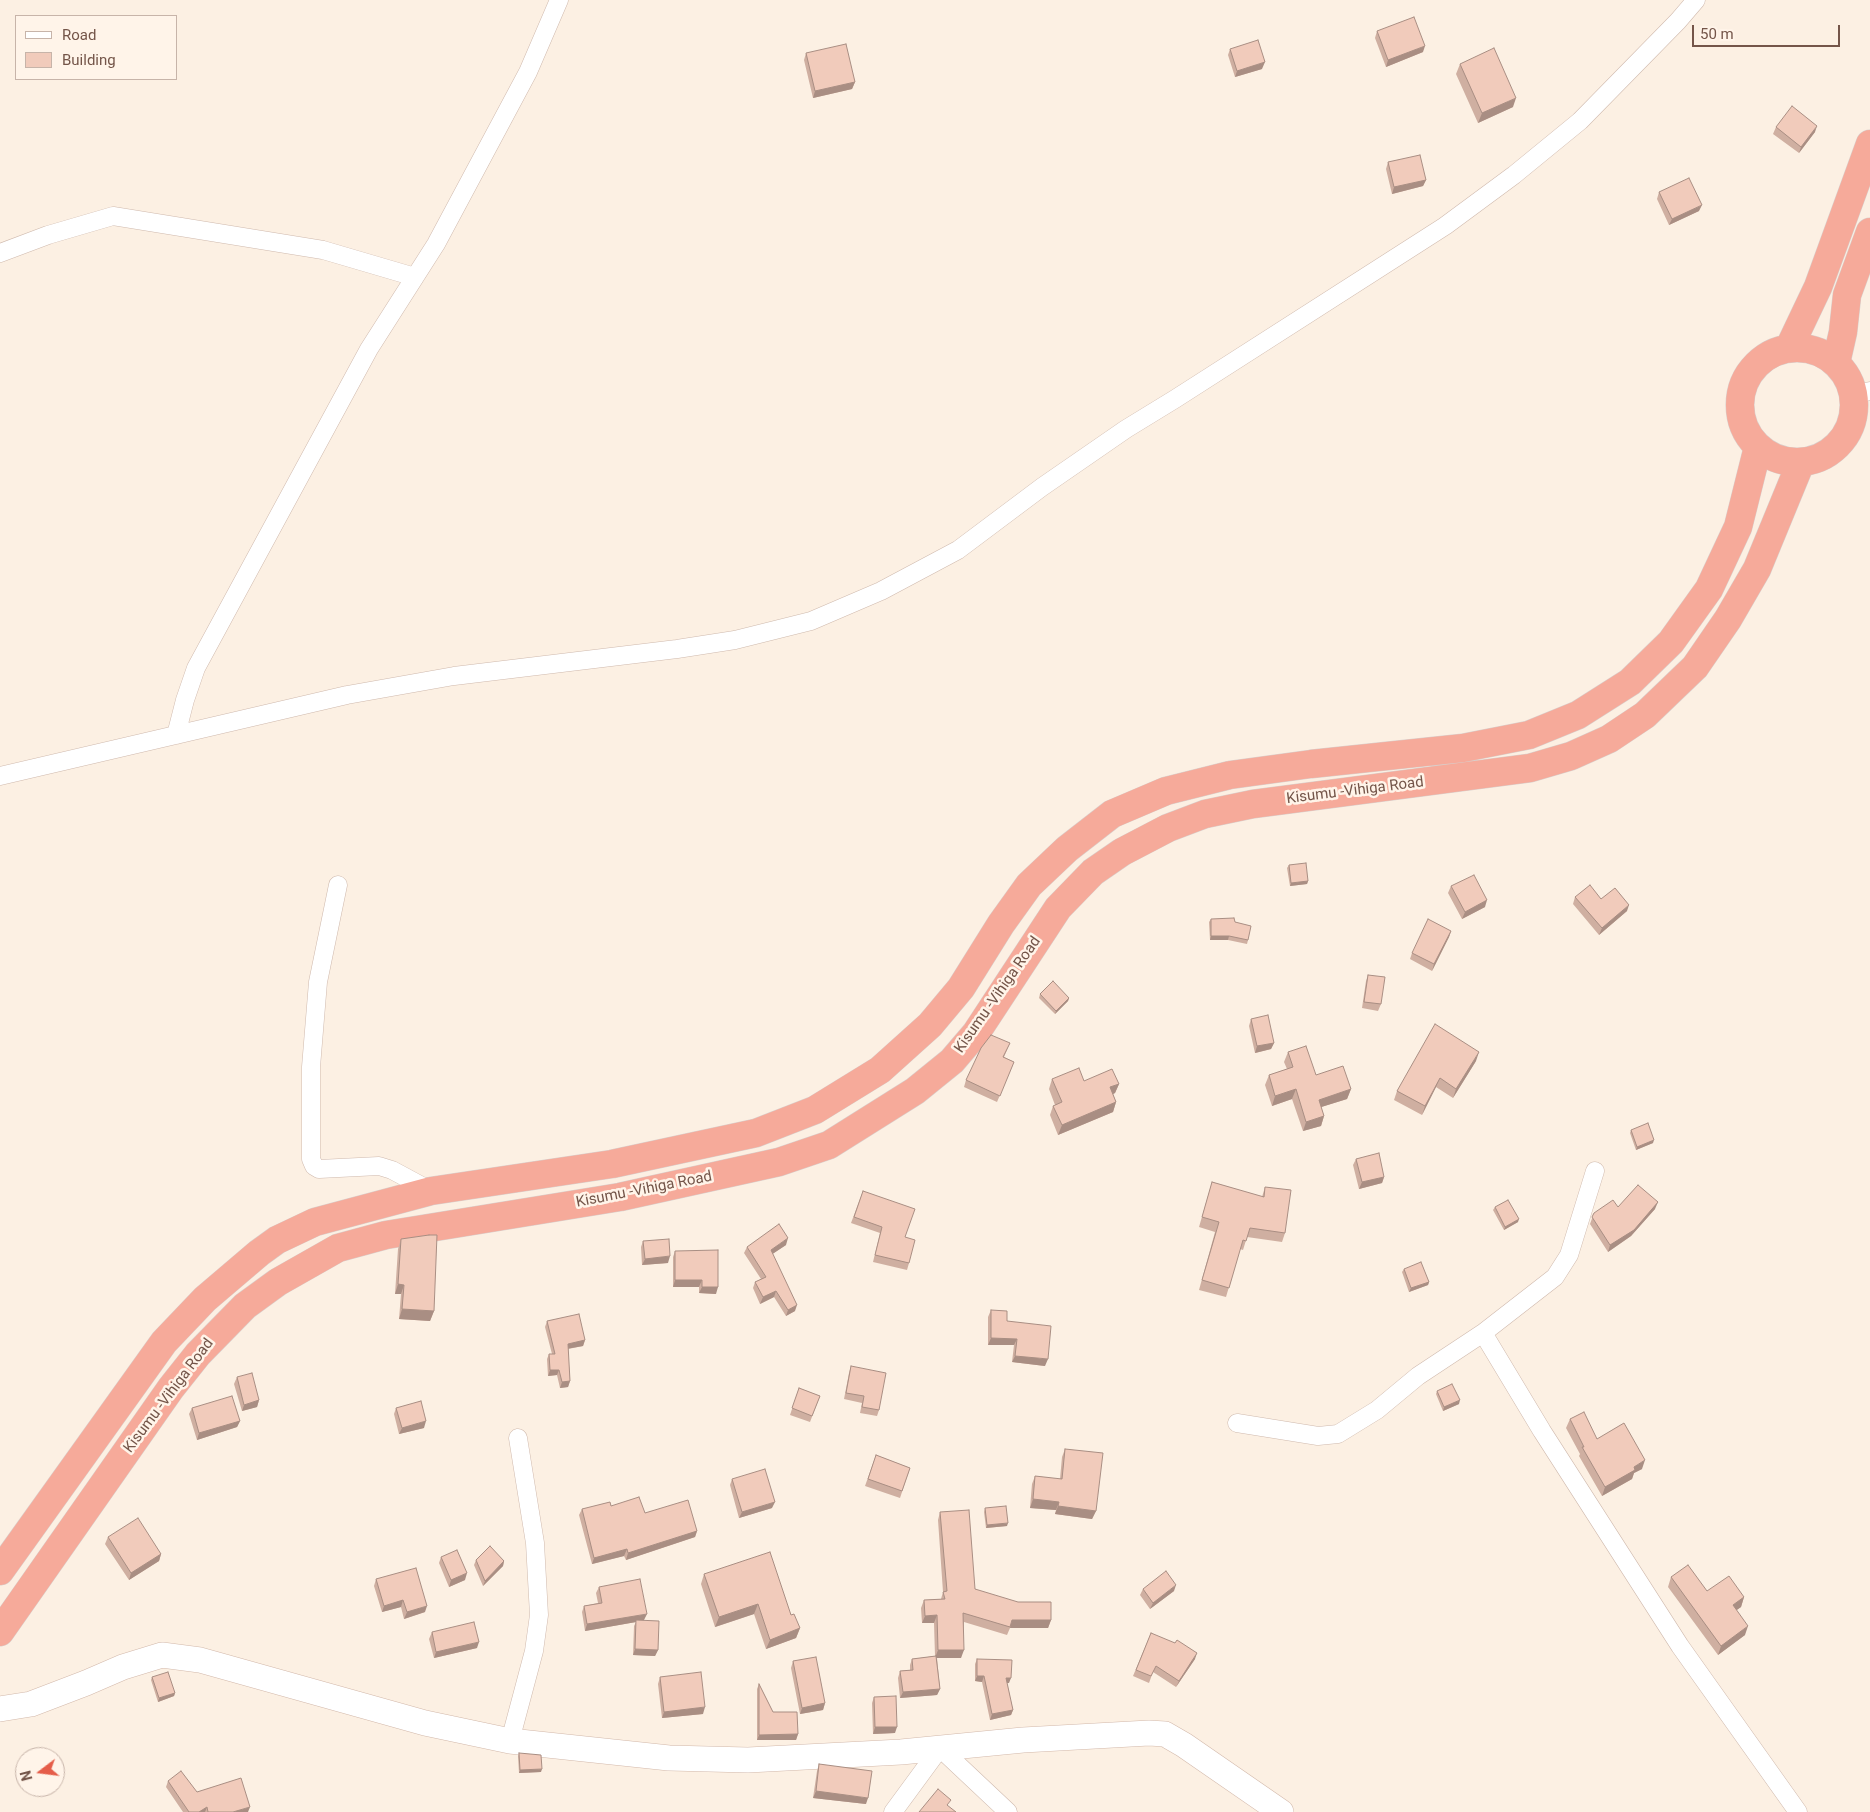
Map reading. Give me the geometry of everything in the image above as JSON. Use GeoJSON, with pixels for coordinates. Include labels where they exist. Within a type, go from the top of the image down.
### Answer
{"type":"FeatureCollection","features":[{"type":"Feature","properties":{"kind":"highway"},"geometry":{"type":"LineString","coordinates":[[1789,348],[1818,286],[1870,144]]}},
{"type":"Feature","properties":{"kind":"highway"},"geometry":{"type":"LineString","coordinates":[[1836,363],[1843,332],[1847,295],[1870,232]]}},
{"type":"Feature","properties":{"kind":"highway"},"geometry":{"type":"LineString","coordinates":[[1789,348],[1806,348],[1822,353],[1836,363],[1850,383],[1862,393],[1848,432],[1836,447],[1820,458],[1801,462],[1786,461],[1771,456],[1758,447],[1746,432],[1740,415],[1740,396],[1746,379],[1756,364],[1771,353],[1789,348]]}},
{"type":"Feature","properties":{"kind":"highway","name":"Kisumu -Vihiga Road"},"geometry":{"type":"LineString","coordinates":[[2,1565],[164,1342],[205,1298],[277,1240],[315,1222],[431,1191],[612,1164],[756,1133],[815,1110],[880,1070],[930,1025],[961,988],[1001,924],[1029,885],[1067,849],[1112,814],[1166,791],[1239,774],[1311,764],[1463,748],[1529,735],[1578,715],[1630,682],[1671,642],[1709,589],[1738,527],[1758,447]]}},
{"type":"Feature","properties":{"kind":"highway","name":"Kisumu -Vihiga Road"},"geometry":{"type":"LineString","coordinates":[[0,1632],[171,1388],[198,1354],[239,1311],[278,1282],[338,1248],[386,1235],[620,1196],[779,1162],[829,1145],[869,1122],[915,1091],[952,1061],[976,1033],[1058,908],[1093,872],[1122,852],[1168,828],[1204,814],[1253,804],[1530,768],[1571,756],[1609,739],[1645,715],[1695,667],[1728,619],[1757,569],[1801,462]]}},
{"type":"Feature","properties":{"kind":"street"},"geometry":{"type":"LineString","coordinates":[[176,735],[196,668],[369,349],[440,236],[528,72],[559,0]]}},
{"type":"Feature","properties":{"kind":"street"},"geometry":{"type":"LineString","coordinates":[[0,776],[347,695],[444,678],[735,640],[811,621],[881,591],[958,550],[1042,487],[1126,429],[1445,226],[1514,175],[1580,121],[1678,21],[1696,0]]}},
{"type":"Feature","properties":{"kind":"street"},"geometry":{"type":"LineString","coordinates":[[0,254],[48,234],[113,216],[323,250],[415,277]]}},
{"type":"Feature","properties":{"kind":"street"},"geometry":{"type":"LineString","coordinates":[[338,885],[318,982],[311,1067],[311,1159],[314,1166],[319,1169],[379,1166],[392,1170],[431,1191]]}},
{"type":"Feature","properties":{"kind":"street"},"geometry":{"type":"LineString","coordinates":[[1237,1423],[1318,1436],[1338,1434],[1377,1410],[1418,1376],[1483,1333],[1555,1277],[1569,1255],[1595,1171]]}},
{"type":"Feature","properties":{"kind":"street"},"geometry":{"type":"LineString","coordinates":[[1483,1333],[1542,1431],[1675,1638],[1798,1812]]}},
{"type":"Feature","properties":{"kind":"street"},"geometry":{"type":"LineString","coordinates":[[510,1741],[534,1651],[539,1615],[535,1543],[518,1438]]}},
{"type":"Feature","properties":{"kind":"street"},"geometry":{"type":"LineString","coordinates":[[0,1709],[30,1704],[86,1683],[123,1666],[162,1655],[200,1660],[425,1723],[510,1741],[660,1757],[748,1760],[940,1748],[1107,1734],[1165,1734],[1281,1812]]}},
{"type":"Feature","properties":{"kind":"street"},"geometry":{"type":"LineString","coordinates":[[893,1812],[940,1748]]}},
{"type":"Feature","properties":{"kind":"street"},"geometry":{"type":"LineString","coordinates":[[940,1748],[1008,1812]]}},
{"type":"Feature","properties":{"kind":"building"},"geometry":{"type":"Polygon","coordinates":[[[1414,17],[1425,46],[1388,60],[1377,31],[1414,17]]]}},
{"type":"Feature","properties":{"kind":"building"},"geometry":{"type":"Polygon","coordinates":[[[1258,40],[1265,62],[1237,71],[1230,49],[1258,40]]]}},
{"type":"Feature","properties":{"kind":"building"},"geometry":{"type":"Polygon","coordinates":[[[846,44],[855,82],[815,91],[806,53],[846,44]]]}},
{"type":"Feature","properties":{"kind":"building"},"geometry":{"type":"Polygon","coordinates":[[[1494,48],[1516,98],[1482,113],[1460,64],[1494,48]]]}},
{"type":"Feature","properties":{"kind":"building"},"geometry":{"type":"Polygon","coordinates":[[[1792,106],[1817,126],[1801,147],[1776,127],[1792,106]]]}},
{"type":"Feature","properties":{"kind":"building"},"geometry":{"type":"Polygon","coordinates":[[[1420,155],[1426,180],[1394,187],[1388,162],[1420,155]]]}},
{"type":"Feature","properties":{"kind":"building"},"geometry":{"type":"Polygon","coordinates":[[[1689,178],[1702,205],[1672,219],[1659,192],[1689,178]]]}},
{"type":"Feature","properties":{"kind":"building"},"geometry":{"type":"Polygon","coordinates":[[[1306,863],[1308,881],[1291,883],[1289,865],[1306,863]]]}},
{"type":"Feature","properties":{"kind":"building"},"geometry":{"type":"Polygon","coordinates":[[[1474,875],[1487,900],[1465,912],[1451,886],[1474,875]]]}},
{"type":"Feature","properties":{"kind":"building"},"geometry":{"type":"Polygon","coordinates":[[[1590,885],[1601,899],[1615,888],[1629,905],[1602,928],[1575,897],[1590,885]]]}},
{"type":"Feature","properties":{"kind":"building"},"geometry":{"type":"Polygon","coordinates":[[[1234,918],[1235,922],[1251,926],[1248,940],[1229,936],[1211,936],[1211,919],[1234,918]]]}},
{"type":"Feature","properties":{"kind":"building"},"geometry":{"type":"Polygon","coordinates":[[[1428,919],[1451,931],[1434,964],[1412,953],[1428,919]]]}},
{"type":"Feature","properties":{"kind":"building"},"geometry":{"type":"Polygon","coordinates":[[[1368,975],[1385,977],[1381,1004],[1364,1002],[1368,975]]]}},
{"type":"Feature","properties":{"kind":"building"},"geometry":{"type":"Polygon","coordinates":[[[1053,981],[1069,998],[1056,1011],[1040,994],[1053,981]]]}},
{"type":"Feature","properties":{"kind":"building"},"geometry":{"type":"Polygon","coordinates":[[[1268,1015],[1274,1043],[1257,1046],[1251,1019],[1268,1015]]]}},
{"type":"Feature","properties":{"kind":"building"},"geometry":{"type":"Polygon","coordinates":[[[1435,1024],[1479,1052],[1456,1089],[1440,1078],[1425,1106],[1397,1091],[1435,1024]]]}},
{"type":"Feature","properties":{"kind":"building"},"geometry":{"type":"Polygon","coordinates":[[[991,1035],[1010,1043],[1003,1057],[1014,1062],[1000,1096],[966,1080],[981,1048],[991,1035]]]}},
{"type":"Feature","properties":{"kind":"building"},"geometry":{"type":"Polygon","coordinates":[[[1306,1046],[1316,1075],[1343,1066],[1351,1089],[1319,1100],[1324,1116],[1306,1122],[1296,1089],[1275,1096],[1269,1075],[1293,1067],[1288,1052],[1306,1046]]]}},
{"type":"Feature","properties":{"kind":"building"},"geometry":{"type":"Polygon","coordinates":[[[1079,1068],[1084,1081],[1112,1069],[1119,1084],[1110,1087],[1116,1102],[1062,1125],[1053,1106],[1062,1102],[1052,1079],[1079,1068]]]}},
{"type":"Feature","properties":{"kind":"building"},"geometry":{"type":"Polygon","coordinates":[[[1648,1123],[1654,1140],[1637,1147],[1631,1130],[1648,1123]]]}},
{"type":"Feature","properties":{"kind":"building"},"geometry":{"type":"Polygon","coordinates":[[[1379,1153],[1384,1177],[1362,1182],[1356,1159],[1379,1153]]]}},
{"type":"Feature","properties":{"kind":"building"},"geometry":{"type":"Polygon","coordinates":[[[1212,1182],[1264,1197],[1265,1187],[1291,1190],[1285,1233],[1250,1228],[1246,1241],[1243,1240],[1229,1288],[1202,1280],[1219,1222],[1202,1217],[1212,1182]]]}},
{"type":"Feature","properties":{"kind":"building"},"geometry":{"type":"Polygon","coordinates":[[[1638,1185],[1658,1202],[1634,1230],[1610,1245],[1592,1217],[1594,1213],[1613,1200],[1618,1207],[1638,1185]]]}},
{"type":"Feature","properties":{"kind":"building"},"geometry":{"type":"Polygon","coordinates":[[[863,1191],[915,1209],[905,1237],[915,1240],[909,1263],[875,1255],[882,1227],[854,1217],[863,1191]]]}},
{"type":"Feature","properties":{"kind":"building"},"geometry":{"type":"Polygon","coordinates":[[[1508,1200],[1519,1219],[1505,1227],[1495,1207],[1508,1200]]]}},
{"type":"Feature","properties":{"kind":"building"},"geometry":{"type":"Polygon","coordinates":[[[779,1224],[788,1238],[771,1250],[797,1305],[788,1310],[776,1291],[763,1297],[755,1282],[766,1277],[747,1247],[779,1224]]]}},
{"type":"Feature","properties":{"kind":"building"},"geometry":{"type":"Polygon","coordinates":[[[437,1235],[434,1311],[402,1309],[404,1285],[398,1284],[401,1239],[437,1235]]]}},
{"type":"Feature","properties":{"kind":"building"},"geometry":{"type":"Polygon","coordinates":[[[669,1239],[670,1256],[645,1259],[643,1241],[669,1239]]]}},
{"type":"Feature","properties":{"kind":"building"},"geometry":{"type":"Polygon","coordinates":[[[718,1250],[718,1287],[702,1287],[702,1280],[675,1280],[675,1251],[718,1250]]]}},
{"type":"Feature","properties":{"kind":"building"},"geometry":{"type":"Polygon","coordinates":[[[1421,1262],[1429,1282],[1411,1288],[1404,1269],[1421,1262]]]}},
{"type":"Feature","properties":{"kind":"building"},"geometry":{"type":"Polygon","coordinates":[[[991,1310],[1007,1311],[1007,1321],[1051,1326],[1048,1359],[1015,1356],[1017,1339],[991,1338],[991,1310]]]}},
{"type":"Feature","properties":{"kind":"building"},"geometry":{"type":"Polygon","coordinates":[[[579,1314],[585,1340],[568,1344],[570,1381],[562,1382],[559,1370],[550,1370],[549,1354],[555,1354],[547,1321],[579,1314]]]}},
{"type":"Feature","properties":{"kind":"building"},"geometry":{"type":"Polygon","coordinates":[[[851,1366],[886,1373],[879,1410],[862,1407],[864,1396],[846,1393],[851,1366]]]}},
{"type":"Feature","properties":{"kind":"building"},"geometry":{"type":"Polygon","coordinates":[[[252,1373],[259,1400],[244,1405],[237,1377],[252,1373]]]}},
{"type":"Feature","properties":{"kind":"building"},"geometry":{"type":"Polygon","coordinates":[[[1452,1384],[1460,1400],[1444,1407],[1437,1391],[1452,1384]]]}},
{"type":"Feature","properties":{"kind":"building"},"geometry":{"type":"Polygon","coordinates":[[[799,1388],[820,1396],[812,1416],[792,1408],[799,1388]]]}},
{"type":"Feature","properties":{"kind":"building"},"geometry":{"type":"Polygon","coordinates":[[[232,1396],[240,1421],[199,1433],[192,1408],[232,1396]]]}},
{"type":"Feature","properties":{"kind":"building"},"geometry":{"type":"Polygon","coordinates":[[[421,1401],[426,1421],[402,1428],[396,1408],[421,1401]]]}},
{"type":"Feature","properties":{"kind":"building"},"geometry":{"type":"Polygon","coordinates":[[[1584,1412],[1597,1439],[1624,1423],[1645,1460],[1634,1467],[1635,1470],[1605,1487],[1582,1447],[1584,1447],[1570,1419],[1584,1412]]]}},
{"type":"Feature","properties":{"kind":"building"},"geometry":{"type":"Polygon","coordinates":[[[1065,1449],[1103,1453],[1096,1511],[1058,1506],[1059,1502],[1033,1499],[1035,1476],[1062,1479],[1065,1449]]]}},
{"type":"Feature","properties":{"kind":"building"},"geometry":{"type":"Polygon","coordinates":[[[876,1455],[910,1468],[902,1491],[868,1479],[876,1455]]]}},
{"type":"Feature","properties":{"kind":"building"},"geometry":{"type":"Polygon","coordinates":[[[765,1469],[775,1502],[742,1512],[732,1479],[765,1469]]]}},
{"type":"Feature","properties":{"kind":"building"},"geometry":{"type":"Polygon","coordinates":[[[639,1497],[645,1513],[688,1500],[697,1531],[628,1553],[627,1549],[594,1558],[582,1509],[610,1502],[611,1506],[639,1497]]]}},
{"type":"Feature","properties":{"kind":"building"},"geometry":{"type":"Polygon","coordinates":[[[1006,1506],[1008,1523],[987,1525],[985,1508],[1006,1506]]]}},
{"type":"Feature","properties":{"kind":"building"},"geometry":{"type":"Polygon","coordinates":[[[969,1510],[975,1589],[1018,1602],[1051,1602],[1051,1620],[1012,1620],[1010,1627],[963,1613],[964,1650],[938,1650],[937,1615],[925,1616],[924,1600],[945,1599],[943,1592],[947,1591],[940,1512],[969,1510]]]}},
{"type":"Feature","properties":{"kind":"building"},"geometry":{"type":"Polygon","coordinates":[[[138,1518],[161,1554],[131,1573],[108,1537],[138,1518]]]}},
{"type":"Feature","properties":{"kind":"building"},"geometry":{"type":"Polygon","coordinates":[[[490,1546],[504,1561],[485,1581],[476,1560],[490,1546]]]}},
{"type":"Feature","properties":{"kind":"building"},"geometry":{"type":"Polygon","coordinates":[[[457,1550],[467,1573],[451,1580],[441,1557],[457,1550]]]}},
{"type":"Feature","properties":{"kind":"building"},"geometry":{"type":"Polygon","coordinates":[[[770,1552],[791,1615],[794,1614],[800,1628],[770,1640],[758,1604],[719,1617],[704,1574],[770,1552]]]}},
{"type":"Feature","properties":{"kind":"building"},"geometry":{"type":"Polygon","coordinates":[[[1688,1565],[1707,1591],[1729,1576],[1744,1597],[1733,1605],[1748,1626],[1721,1646],[1671,1577],[1688,1565]]]}},
{"type":"Feature","properties":{"kind":"building"},"geometry":{"type":"Polygon","coordinates":[[[416,1568],[427,1606],[407,1612],[403,1600],[384,1606],[376,1579],[416,1568]]]}},
{"type":"Feature","properties":{"kind":"building"},"geometry":{"type":"Polygon","coordinates":[[[1166,1571],[1176,1585],[1153,1603],[1143,1589],[1166,1571]]]}},
{"type":"Feature","properties":{"kind":"building"},"geometry":{"type":"Polygon","coordinates":[[[640,1579],[647,1614],[587,1624],[584,1606],[602,1603],[599,1587],[640,1579]]]}},
{"type":"Feature","properties":{"kind":"building"},"geometry":{"type":"Polygon","coordinates":[[[636,1620],[659,1621],[658,1650],[635,1649],[636,1620]]]}},
{"type":"Feature","properties":{"kind":"building"},"geometry":{"type":"Polygon","coordinates":[[[474,1622],[479,1642],[436,1652],[432,1632],[474,1622]]]}},
{"type":"Feature","properties":{"kind":"building"},"geometry":{"type":"Polygon","coordinates":[[[1151,1633],[1175,1643],[1177,1640],[1197,1653],[1179,1681],[1156,1666],[1151,1676],[1136,1670],[1151,1633]]]}},
{"type":"Feature","properties":{"kind":"building"},"geometry":{"type":"Polygon","coordinates":[[[936,1656],[940,1689],[903,1692],[900,1671],[913,1670],[912,1659],[936,1656]]]}},
{"type":"Feature","properties":{"kind":"building"},"geometry":{"type":"Polygon","coordinates":[[[816,1657],[825,1703],[802,1708],[793,1661],[816,1657]]]}},
{"type":"Feature","properties":{"kind":"building"},"geometry":{"type":"Polygon","coordinates":[[[977,1659],[1012,1660],[1011,1678],[1006,1678],[1013,1710],[992,1714],[984,1676],[977,1676],[977,1659]]]}},
{"type":"Feature","properties":{"kind":"building"},"geometry":{"type":"Polygon","coordinates":[[[168,1672],[175,1693],[159,1698],[152,1677],[168,1672]]]}},
{"type":"Feature","properties":{"kind":"building"},"geometry":{"type":"Polygon","coordinates":[[[701,1672],[705,1707],[664,1712],[660,1677],[701,1672]]]}},
{"type":"Feature","properties":{"kind":"building"},"geometry":{"type":"Polygon","coordinates":[[[759,1684],[773,1712],[797,1712],[798,1734],[759,1735],[759,1684]]]}},
{"type":"Feature","properties":{"kind":"building"},"geometry":{"type":"Polygon","coordinates":[[[896,1696],[897,1727],[875,1727],[874,1697],[896,1696]]]}},
{"type":"Feature","properties":{"kind":"building"},"geometry":{"type":"Polygon","coordinates":[[[519,1753],[541,1755],[542,1769],[520,1770],[519,1753]]]}},
{"type":"Feature","properties":{"kind":"building"},"geometry":{"type":"Polygon","coordinates":[[[819,1764],[872,1771],[868,1798],[816,1791],[819,1764]]]}},
{"type":"Feature","properties":{"kind":"building"},"geometry":{"type":"Polygon","coordinates":[[[181,1771],[197,1792],[241,1778],[250,1807],[233,1812],[208,1812],[207,1807],[199,1812],[189,1812],[168,1781],[181,1771]]]}},
{"type":"Feature","properties":{"kind":"building"},"geometry":{"type":"Polygon","coordinates":[[[938,1789],[951,1800],[947,1805],[956,1812],[919,1812],[938,1789]]]}}]}
